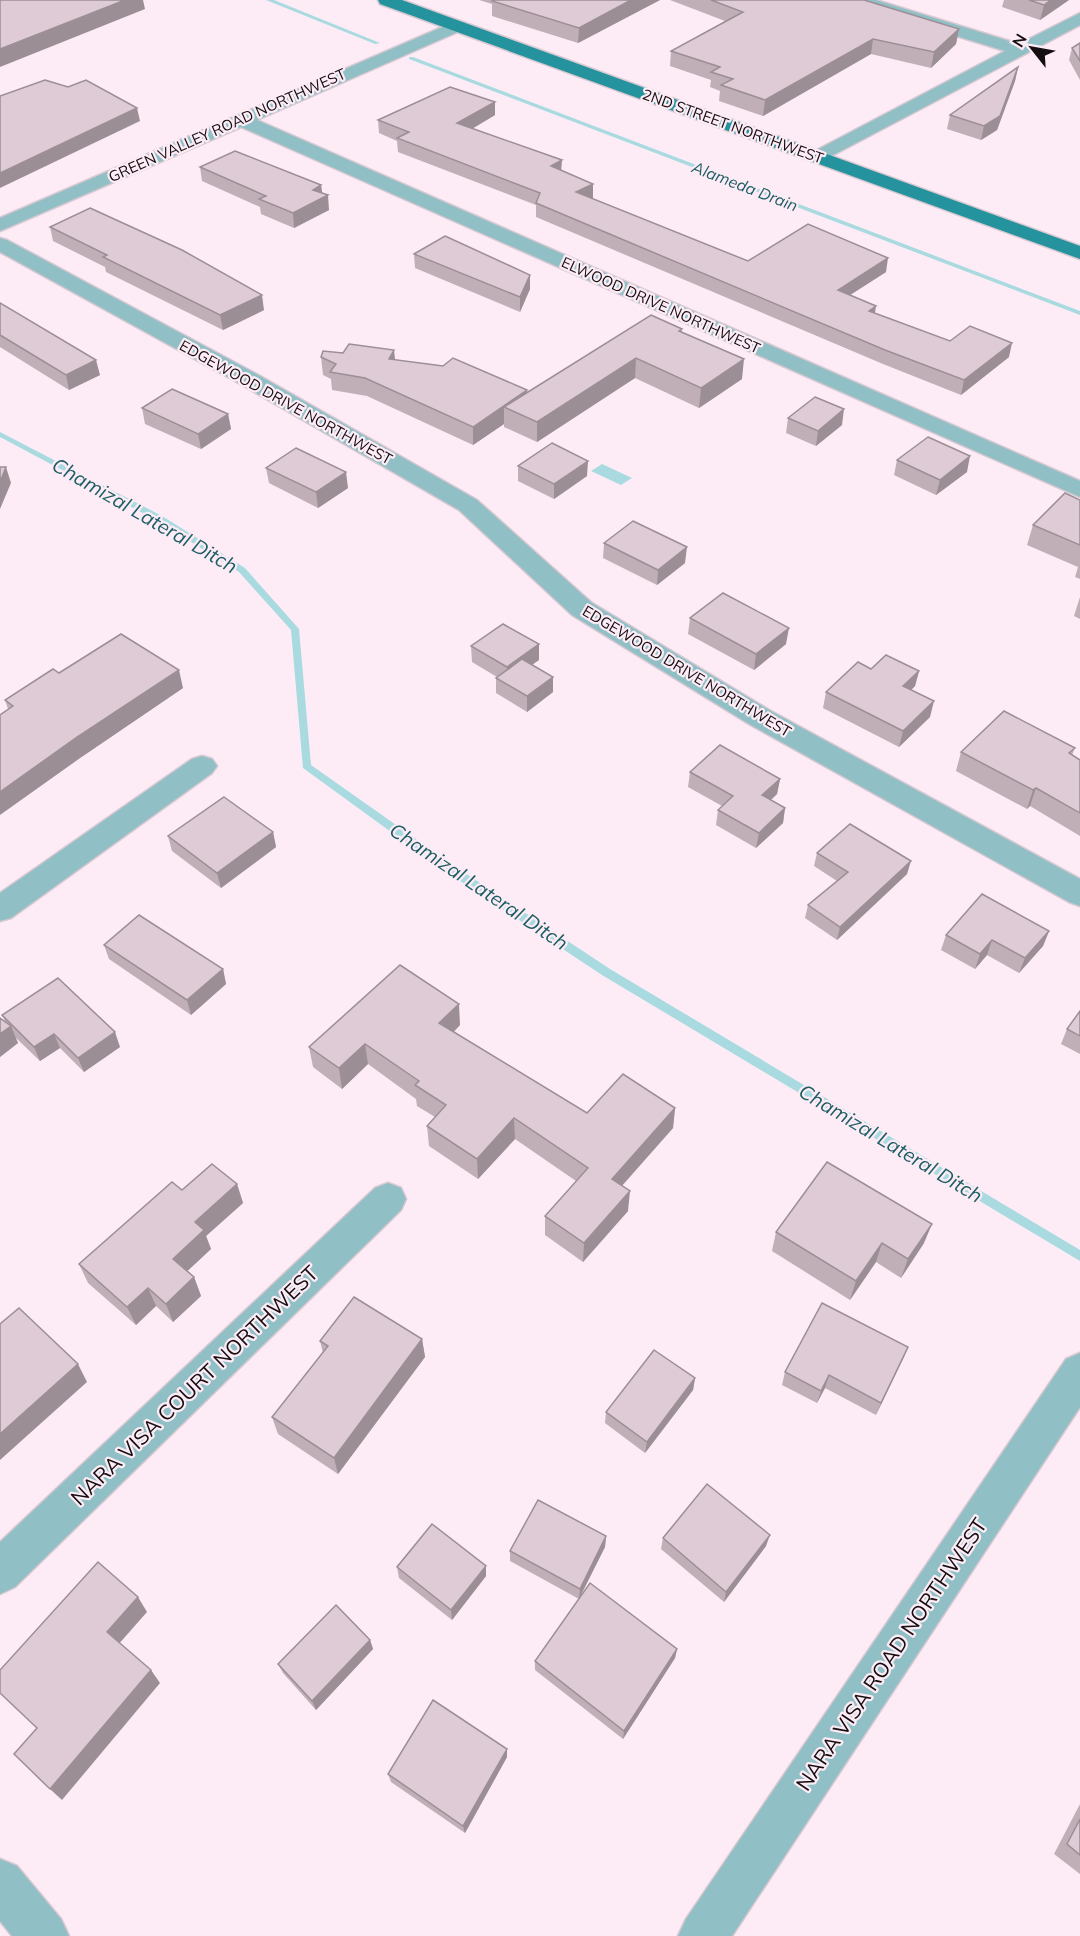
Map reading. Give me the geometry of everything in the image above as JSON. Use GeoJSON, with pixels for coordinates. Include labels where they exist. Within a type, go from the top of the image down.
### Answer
{"type":"FeatureCollection","features":[{"type":"Feature","properties":{"kind":"main road","name":"2ND STREET NORTHWEST"},"geometry":{"type":"LineString","coordinates":[[386,0],[454,27],[820,156],[1080,253]]}},
{"type":"Feature","properties":{"kind":"street"},"geometry":{"type":"LineString","coordinates":[[859,0],[1021,50]]}},
{"type":"Feature","properties":{"kind":"street"},"geometry":{"type":"LineString","coordinates":[[820,156],[1080,18]]}},
{"type":"Feature","properties":{"kind":"street","name":"GREEN VALLEY ROAD NORTHWEST"},"geometry":{"type":"LineString","coordinates":[[0,225],[454,27]]}},
{"type":"Feature","properties":{"kind":"street","name":"ELWOOD DRIVE NORTHWEST"},"geometry":{"type":"LineString","coordinates":[[242,120],[1080,490]]}},
{"type":"Feature","properties":{"kind":"street","name":"EDGEWOOD DRIVE NORTHWEST"},"geometry":{"type":"LineString","coordinates":[[0,244],[252,381],[468,505],[582,609],[759,717],[1080,894]]}},
{"type":"Feature","properties":{"kind":"street"},"geometry":{"type":"LineString","coordinates":[[0,909],[202,766]]}},
{"type":"Feature","properties":{"kind":"street","name":"NARA VISA COURT NORTHWEST"},"geometry":{"type":"LineString","coordinates":[[0,1572],[388,1199]]}},
{"type":"Feature","properties":{"kind":"street","name":"NARA VISA ROAD NORTHWEST"},"geometry":{"type":"LineString","coordinates":[[703,1936],[1080,1372]]}},
{"type":"Feature","properties":{"kind":"street"},"geometry":{"type":"LineString","coordinates":[[0,1883],[44,1936]]}},
{"type":"Feature","properties":{"kind":"water"},"geometry":{"type":"Polygon","coordinates":[[[602,464],[632,478],[621,485],[591,471],[602,464]]]}},
{"type":"Feature","properties":{"kind":"building"},"geometry":{"type":"Polygon","coordinates":[[[0,0],[125,0],[0,49],[0,0]]]}},
{"type":"Feature","properties":{"kind":"building"},"geometry":{"type":"Polygon","coordinates":[[[493,0],[631,0],[579,28],[493,0]]]}},
{"type":"Feature","properties":{"kind":"building"},"geometry":{"type":"Polygon","coordinates":[[[711,0],[864,0],[959,29],[934,52],[873,39],[765,100],[721,85],[733,79],[711,72],[720,67],[671,51],[743,12],[711,0]]]}},
{"type":"Feature","properties":{"kind":"building"},"geometry":{"type":"Polygon","coordinates":[[[1029,0],[1051,0],[1044,5],[1029,0]]]}},
{"type":"Feature","properties":{"kind":"building"},"geometry":{"type":"Polygon","coordinates":[[[1080,43],[1080,61],[1072,48],[1080,43]]]}},
{"type":"Feature","properties":{"kind":"building"},"geometry":{"type":"Polygon","coordinates":[[[1018,67],[1000,116],[984,126],[950,115],[1018,67]]]}},
{"type":"Feature","properties":{"kind":"building"},"geometry":{"type":"Polygon","coordinates":[[[45,80],[68,87],[86,80],[137,108],[0,173],[0,96],[45,80]]]}},
{"type":"Feature","properties":{"kind":"building"},"geometry":{"type":"Polygon","coordinates":[[[450,87],[495,102],[457,123],[562,160],[551,166],[593,184],[576,192],[748,261],[808,224],[888,258],[838,290],[876,306],[869,311],[950,341],[970,326],[1012,343],[964,380],[885,350],[536,203],[540,193],[397,138],[409,132],[378,120],[450,87]]]}},
{"type":"Feature","properties":{"kind":"building"},"geometry":{"type":"Polygon","coordinates":[[[235,151],[321,185],[313,190],[328,195],[293,213],[259,199],[266,196],[200,167],[235,151]]]}},
{"type":"Feature","properties":{"kind":"building"},"geometry":{"type":"Polygon","coordinates":[[[90,208],[182,250],[262,295],[220,315],[103,257],[107,255],[50,227],[90,208]]]}},
{"type":"Feature","properties":{"kind":"building"},"geometry":{"type":"Polygon","coordinates":[[[445,236],[530,275],[520,297],[414,254],[445,236]]]}},
{"type":"Feature","properties":{"kind":"building"},"geometry":{"type":"Polygon","coordinates":[[[0,303],[96,360],[66,375],[0,335],[0,303]]]}},
{"type":"Feature","properties":{"kind":"building"},"geometry":{"type":"Polygon","coordinates":[[[651,315],[682,329],[679,331],[744,359],[701,388],[636,358],[537,422],[504,407],[651,315]]]}},
{"type":"Feature","properties":{"kind":"building"},"geometry":{"type":"Polygon","coordinates":[[[349,344],[394,350],[389,359],[443,366],[453,358],[527,390],[473,427],[365,378],[330,372],[336,364],[321,357],[323,351],[343,353],[349,344]]]}},
{"type":"Feature","properties":{"kind":"building"},"geometry":{"type":"Polygon","coordinates":[[[172,389],[228,414],[198,434],[142,408],[172,389]]]}},
{"type":"Feature","properties":{"kind":"building"},"geometry":{"type":"Polygon","coordinates":[[[815,397],[844,409],[818,431],[788,418],[815,397]]]}},
{"type":"Feature","properties":{"kind":"building"},"geometry":{"type":"Polygon","coordinates":[[[928,437],[970,456],[940,480],[897,460],[928,437]]]}},
{"type":"Feature","properties":{"kind":"building"},"geometry":{"type":"Polygon","coordinates":[[[552,443],[588,461],[554,484],[518,466],[552,443]]]}},
{"type":"Feature","properties":{"kind":"building"},"geometry":{"type":"Polygon","coordinates":[[[296,448],[346,472],[316,492],[266,468],[296,448]]]}},
{"type":"Feature","properties":{"kind":"building"},"geometry":{"type":"Polygon","coordinates":[[[0,467],[6,467],[0,482],[0,467]]]}},
{"type":"Feature","properties":{"kind":"building"},"geometry":{"type":"Polygon","coordinates":[[[1065,493],[1080,500],[1080,545],[1033,525],[1065,493]]]}},
{"type":"Feature","properties":{"kind":"building"},"geometry":{"type":"Polygon","coordinates":[[[633,521],[687,547],[658,570],[604,543],[633,521]]]}},
{"type":"Feature","properties":{"kind":"building"},"geometry":{"type":"Polygon","coordinates":[[[723,593],[789,628],[756,654],[690,618],[723,593]]]}},
{"type":"Feature","properties":{"kind":"building"},"geometry":{"type":"Polygon","coordinates":[[[503,624],[539,644],[507,667],[471,646],[503,624]]]}},
{"type":"Feature","properties":{"kind":"building"},"geometry":{"type":"Polygon","coordinates":[[[121,634],[179,670],[77,737],[0,792],[0,715],[13,706],[5,700],[53,669],[59,673],[121,634]]]}},
{"type":"Feature","properties":{"kind":"building"},"geometry":{"type":"Polygon","coordinates":[[[886,655],[919,671],[903,686],[934,701],[903,731],[826,692],[858,662],[871,669],[886,655]]]}},
{"type":"Feature","properties":{"kind":"building"},"geometry":{"type":"Polygon","coordinates":[[[522,659],[553,677],[527,696],[496,678],[522,659]]]}},
{"type":"Feature","properties":{"kind":"building"},"geometry":{"type":"Polygon","coordinates":[[[1004,711],[1075,748],[1069,753],[1080,760],[1080,813],[1036,788],[1033,790],[961,752],[1004,711]]]}},
{"type":"Feature","properties":{"kind":"building"},"geometry":{"type":"Polygon","coordinates":[[[720,745],[780,779],[762,795],[785,808],[759,833],[718,810],[733,796],[690,772],[720,745]]]}},
{"type":"Feature","properties":{"kind":"building"},"geometry":{"type":"Polygon","coordinates":[[[224,797],[273,832],[217,873],[168,836],[224,797]]]}},
{"type":"Feature","properties":{"kind":"building"},"geometry":{"type":"Polygon","coordinates":[[[850,824],[911,861],[840,927],[808,905],[848,872],[817,853],[850,824]]]}},
{"type":"Feature","properties":{"kind":"building"},"geometry":{"type":"Polygon","coordinates":[[[982,894],[1049,931],[1025,958],[992,940],[980,954],[946,935],[982,894]]]}},
{"type":"Feature","properties":{"kind":"building"},"geometry":{"type":"Polygon","coordinates":[[[139,915],[223,969],[187,1000],[104,945],[139,915]]]}},
{"type":"Feature","properties":{"kind":"building"},"geometry":{"type":"Polygon","coordinates":[[[400,965],[459,1004],[439,1023],[587,1113],[623,1074],[675,1108],[612,1179],[630,1191],[584,1243],[545,1216],[588,1168],[514,1118],[477,1159],[427,1126],[446,1105],[415,1085],[419,1081],[365,1044],[339,1068],[309,1047],[400,965]]]}},
{"type":"Feature","properties":{"kind":"building"},"geometry":{"type":"Polygon","coordinates":[[[58,978],[115,1032],[78,1058],[54,1034],[34,1047],[2,1015],[58,978]]]}},
{"type":"Feature","properties":{"kind":"building"},"geometry":{"type":"Polygon","coordinates":[[[1080,1011],[1080,1036],[1067,1029],[1080,1011]]]}},
{"type":"Feature","properties":{"kind":"building"},"geometry":{"type":"Polygon","coordinates":[[[0,1018],[11,1026],[0,1034],[0,1018]]]}},
{"type":"Feature","properties":{"kind":"building"},"geometry":{"type":"Polygon","coordinates":[[[827,1162],[932,1224],[908,1259],[882,1243],[856,1281],[776,1232],[827,1162]]]}},
{"type":"Feature","properties":{"kind":"building"},"geometry":{"type":"Polygon","coordinates":[[[212,1164],[237,1184],[195,1222],[204,1230],[173,1259],[194,1277],[166,1304],[148,1288],[127,1307],[79,1264],[172,1182],[182,1190],[212,1164]]]}},
{"type":"Feature","properties":{"kind":"building"},"geometry":{"type":"Polygon","coordinates":[[[354,1297],[422,1339],[334,1458],[272,1417],[328,1346],[320,1341],[354,1297]]]}},
{"type":"Feature","properties":{"kind":"building"},"geometry":{"type":"Polygon","coordinates":[[[822,1303],[908,1347],[881,1403],[829,1375],[821,1391],[785,1372],[822,1303]]]}},
{"type":"Feature","properties":{"kind":"building"},"geometry":{"type":"Polygon","coordinates":[[[19,1308],[78,1364],[0,1434],[0,1324],[19,1308]]]}},
{"type":"Feature","properties":{"kind":"building"},"geometry":{"type":"Polygon","coordinates":[[[654,1350],[695,1378],[647,1442],[606,1412],[654,1350]]]}},
{"type":"Feature","properties":{"kind":"building"},"geometry":{"type":"Polygon","coordinates":[[[707,1484],[770,1535],[726,1592],[663,1538],[707,1484]]]}},
{"type":"Feature","properties":{"kind":"building"},"geometry":{"type":"Polygon","coordinates":[[[538,1500],[606,1536],[580,1589],[510,1551],[538,1500]]]}},
{"type":"Feature","properties":{"kind":"building"},"geometry":{"type":"Polygon","coordinates":[[[432,1524],[486,1566],[451,1610],[397,1567],[432,1524]]]}},
{"type":"Feature","properties":{"kind":"building"},"geometry":{"type":"Polygon","coordinates":[[[98,1562],[138,1597],[107,1632],[151,1670],[50,1789],[14,1754],[37,1728],[0,1693],[0,1670],[98,1562]]]}},
{"type":"Feature","properties":{"kind":"building"},"geometry":{"type":"Polygon","coordinates":[[[590,1583],[677,1649],[624,1731],[535,1661],[590,1583]]]}},
{"type":"Feature","properties":{"kind":"building"},"geometry":{"type":"Polygon","coordinates":[[[336,1605],[370,1640],[312,1701],[278,1664],[336,1605]]]}},
{"type":"Feature","properties":{"kind":"building"},"geometry":{"type":"Polygon","coordinates":[[[433,1700],[507,1749],[463,1826],[388,1774],[433,1700]]]}},
{"type":"Feature","properties":{"kind":"building"},"geometry":{"type":"Polygon","coordinates":[[[1080,1819],[1080,1855],[1067,1844],[1080,1819]]]}},
{"type":"Feature","properties":{"kind":"waterway","name":"Alameda Drain"},"geometry":{"type":"LineString","coordinates":[[269,0],[377,43]]}},
{"type":"Feature","properties":{"kind":"waterway","name":"Alameda Drain"},"geometry":{"type":"LineString","coordinates":[[411,58],[1080,313]]}},
{"type":"Feature","properties":{"kind":"waterway","name":"Chamizal Lateral Ditch"},"geometry":{"type":"LineString","coordinates":[[0,434],[159,518],[242,570],[295,629],[306,766],[446,866],[606,972],[1080,1256]]}}]}
